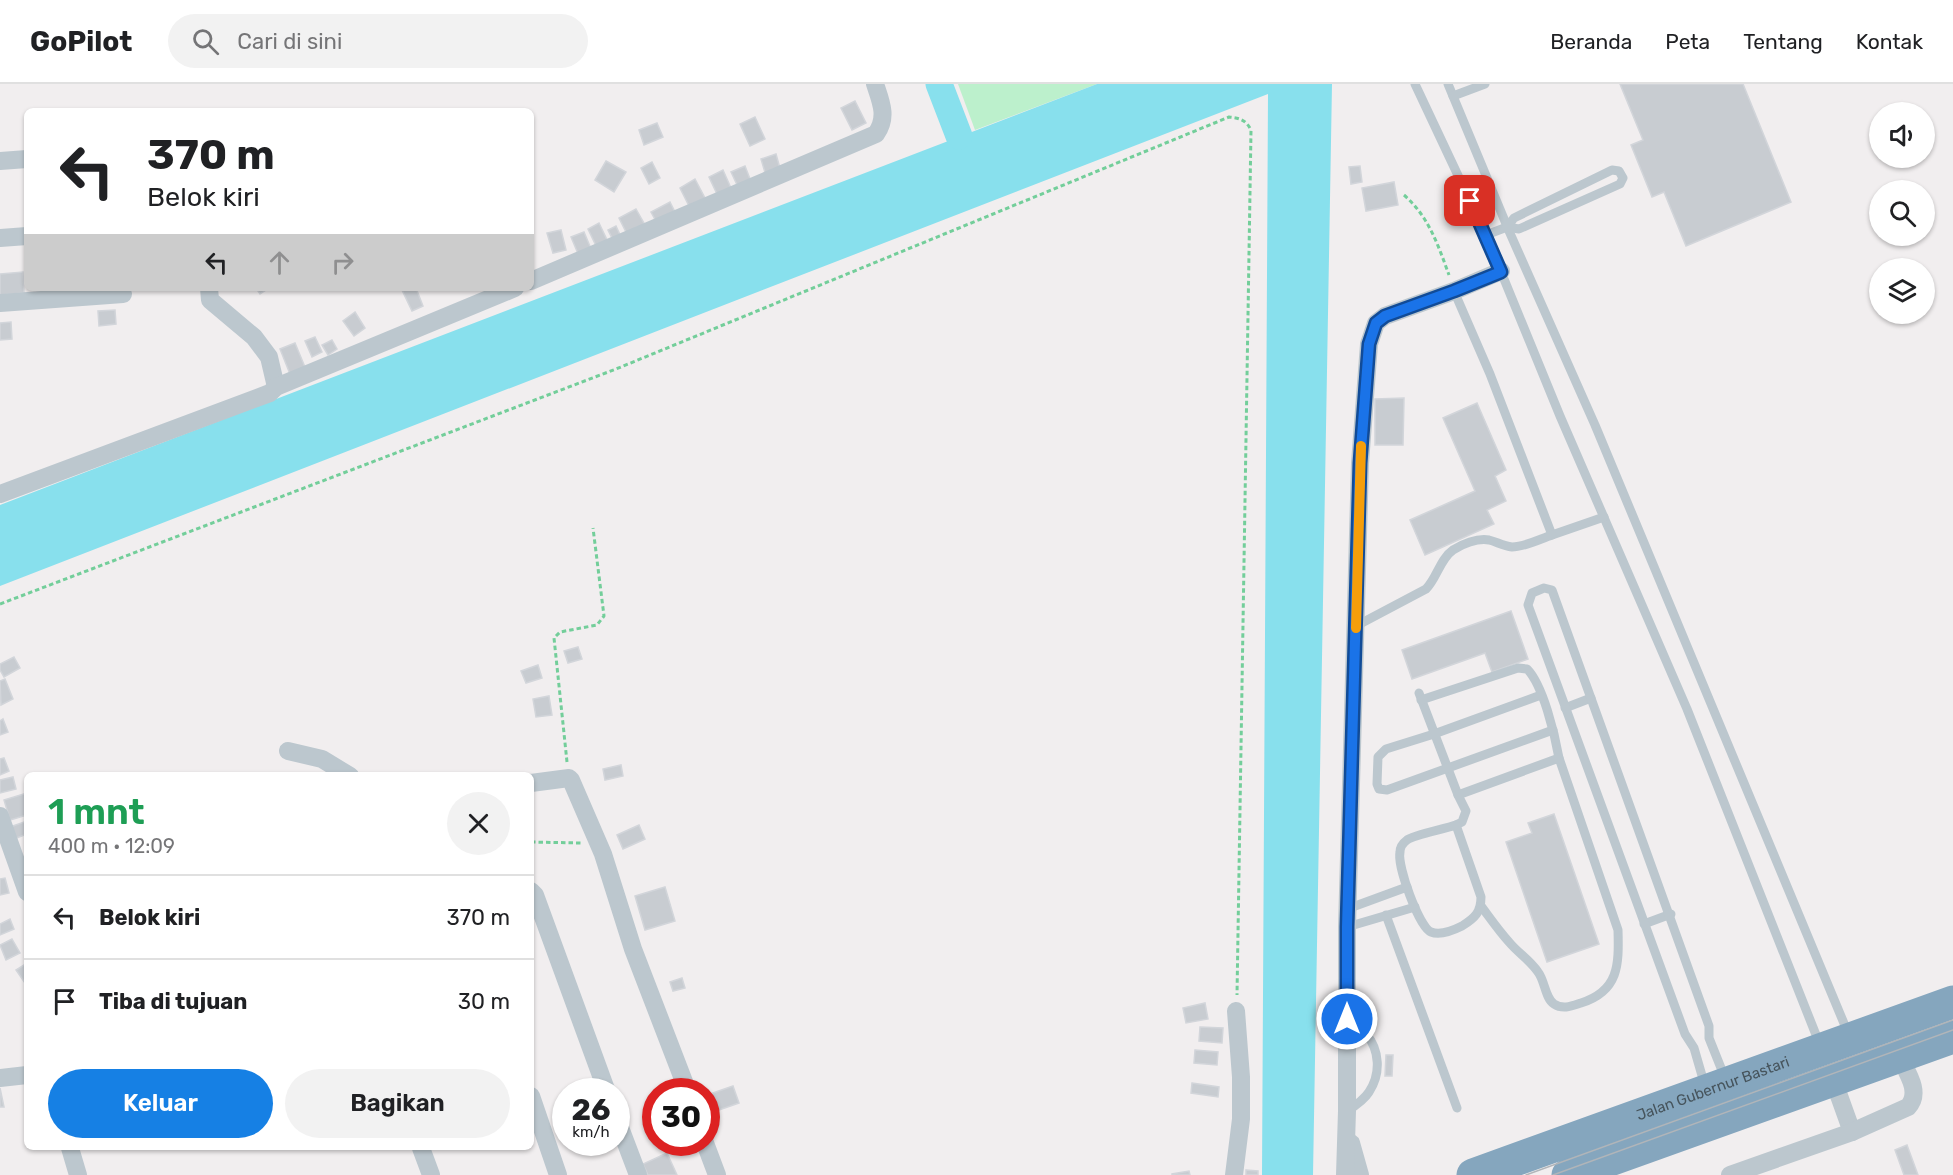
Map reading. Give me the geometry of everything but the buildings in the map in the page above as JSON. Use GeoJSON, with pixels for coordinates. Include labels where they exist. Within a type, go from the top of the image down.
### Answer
{"type":"FeatureCollection","features":[{"type":"Feature","properties":{"kind":"highway","name":"Jalan Gubernur Bastari"},"geometry":{"type":"LineString","coordinates":[[1568,1175],[1842,1059],[1953,1002]]}},
{"type":"Feature","properties":{"kind":"highway","name":"Jalan Gubernur Bastari"},"geometry":{"type":"LineString","coordinates":[[1473,1175],[1716,1087],[1842,1059],[1899,1056],[1953,1037]]}},
{"type":"Feature","properties":{"kind":"street"},"geometry":{"type":"LineString","coordinates":[[534,280],[876,134],[881,127],[884,110],[875,84]]}},
{"type":"Feature","properties":{"kind":"street"},"geometry":{"type":"LineString","coordinates":[[0,161],[24,159]]}},
{"type":"Feature","properties":{"kind":"street"},"geometry":{"type":"LineString","coordinates":[[0,238],[24,236]]}},
{"type":"Feature","properties":{"kind":"street"},"geometry":{"type":"LineString","coordinates":[[1345,1175],[1347,909],[1360,463],[1370,338],[1376,323],[1385,316],[1501,272]]}},
{"type":"Feature","properties":{"kind":"street"},"geometry":{"type":"LineString","coordinates":[[209,291],[210,300],[254,337],[269,357],[276,387]]}},
{"type":"Feature","properties":{"kind":"street"},"geometry":{"type":"LineString","coordinates":[[0,494],[270,393],[276,387],[508,291]]}},
{"type":"Feature","properties":{"kind":"street"},"geometry":{"type":"LineString","coordinates":[[0,303],[123,294]]}},
{"type":"Feature","properties":{"kind":"street"},"geometry":{"type":"LineString","coordinates":[[288,751],[322,759],[343,772]]}},
{"type":"Feature","properties":{"kind":"street"},"geometry":{"type":"LineString","coordinates":[[534,783],[569,778],[598,843],[633,949],[683,1078]]}},
{"type":"Feature","properties":{"kind":"street"},"geometry":{"type":"LineString","coordinates":[[0,816],[24,884]]}},
{"type":"Feature","properties":{"kind":"street"},"geometry":{"type":"LineString","coordinates":[[534,893],[603,1078]]}},
{"type":"Feature","properties":{"kind":"street"},"geometry":{"type":"LineString","coordinates":[[1234,1175],[1241,1119],[1241,1077],[1236,1011]]}},
{"type":"Feature","properties":{"kind":"street"},"geometry":{"type":"LineString","coordinates":[[1730,1175],[1852,1132],[1908,1107],[1913,1102],[1915,1090],[1899,1056]]}},
{"type":"Feature","properties":{"kind":"street"},"geometry":{"type":"LineString","coordinates":[[1842,1059],[1852,1132]]}},
{"type":"Feature","properties":{"kind":"street"},"geometry":{"type":"LineString","coordinates":[[0,1078],[24,1075]]}},
{"type":"Feature","properties":{"kind":"street"},"geometry":{"type":"LineString","coordinates":[[534,1105],[558,1175]]}},
{"type":"Feature","properties":{"kind":"street"},"geometry":{"type":"LineString","coordinates":[[1347,1119],[1360,1175]]}},
{"type":"Feature","properties":{"kind":"street"},"geometry":{"type":"LineString","coordinates":[[71,1150],[78,1175]]}},
{"type":"Feature","properties":{"kind":"street"},"geometry":{"type":"LineString","coordinates":[[422,1150],[431,1175]]}},
{"type":"Feature","properties":{"kind":"street"},"geometry":{"type":"LineString","coordinates":[[630,1154],[638,1175]]}},
{"type":"Feature","properties":{"kind":"street"},"geometry":{"type":"LineString","coordinates":[[710,1156],[717,1175]]}},
{"type":"Feature","properties":{"kind":"lane"},"geometry":{"type":"LineString","coordinates":[[1415,84],[1486,235],[1604,517],[1842,1059]]}},
{"type":"Feature","properties":{"kind":"lane"},"geometry":{"type":"LineString","coordinates":[[1448,84],[1507,227],[1595,425],[1842,1059]]}},
{"type":"Feature","properties":{"kind":"lane"},"geometry":{"type":"LineString","coordinates":[[1453,96],[1485,84]]}},
{"type":"Feature","properties":{"kind":"lane"},"geometry":{"type":"LineString","coordinates":[[1486,235],[1507,227],[1519,229],[1620,184],[1623,178],[1618,171],[1612,170],[1514,218],[1507,227]]}},
{"type":"Feature","properties":{"kind":"lane"},"geometry":{"type":"LineString","coordinates":[[1454,291],[1490,374],[1552,534]]}},
{"type":"Feature","properties":{"kind":"lane"},"geometry":{"type":"LineString","coordinates":[[1356,626],[1426,589],[1433,582],[1446,556],[1462,546],[1478,540],[1487,540],[1510,547],[1521,546],[1604,517]]}},
{"type":"Feature","properties":{"kind":"lane"},"geometry":{"type":"LineString","coordinates":[[1544,588],[1552,590],[1671,914],[1709,1026],[1716,1087],[1685,1034],[1528,605],[1532,593],[1544,588]]}},
{"type":"Feature","properties":{"kind":"lane"},"geometry":{"type":"LineString","coordinates":[[1456,825],[1481,897],[1481,906],[1474,919],[1454,930],[1435,934],[1428,931],[1415,907],[1400,864],[1399,853],[1401,846],[1411,837],[1462,822],[1466,811],[1420,697],[1518,668],[1530,671],[1553,730],[1559,758],[1618,930],[1619,952],[1613,979],[1605,991],[1595,999],[1569,1007],[1554,1004],[1537,970],[1510,943],[1481,906]]}},
{"type":"Feature","properties":{"kind":"lane"},"geometry":{"type":"LineString","coordinates":[[1541,695],[1386,749],[1377,762],[1377,784],[1379,789],[1387,790],[1553,730]]}},
{"type":"Feature","properties":{"kind":"lane"},"geometry":{"type":"LineString","coordinates":[[1565,708],[1591,698]]}},
{"type":"Feature","properties":{"kind":"lane"},"geometry":{"type":"LineString","coordinates":[[1458,795],[1559,758]]}},
{"type":"Feature","properties":{"kind":"lane"},"geometry":{"type":"LineString","coordinates":[[1347,909],[1407,887]]}},
{"type":"Feature","properties":{"kind":"lane"},"geometry":{"type":"LineString","coordinates":[[1347,927],[1415,907]]}},
{"type":"Feature","properties":{"kind":"lane"},"geometry":{"type":"LineString","coordinates":[[1644,924],[1671,914]]}},
{"type":"Feature","properties":{"kind":"lane"},"geometry":{"type":"LineString","coordinates":[[1386,915],[1457,1108]]}},
{"type":"Feature","properties":{"kind":"lane"},"geometry":{"type":"LineString","coordinates":[[1347,1019],[1365,1032],[1374,1044],[1378,1058],[1376,1075],[1370,1092],[1347,1119]]}},
{"type":"Feature","properties":{"kind":"path"},"geometry":{"type":"LineString","coordinates":[[0,604],[616,369],[1229,117],[1236,118],[1247,123],[1251,130],[1236,1011]]}},
{"type":"Feature","properties":{"kind":"path"},"geometry":{"type":"LineString","coordinates":[[1404,195],[1426,219],[1436,238],[1454,291]]}},
{"type":"Feature","properties":{"kind":"path"},"geometry":{"type":"LineString","coordinates":[[569,768],[565,757],[554,638],[560,632],[597,625],[604,616],[593,528]]}},
{"type":"Feature","properties":{"kind":"path"},"geometry":{"type":"LineString","coordinates":[[534,842],[598,843]]}},
{"type":"Feature","properties":{"kind":"green space"},"geometry":{"type":"Polygon","coordinates":[[[958,84],[1097,84],[975,130],[958,84]]]}},
{"type":"Feature","properties":{"kind":"water"},"geometry":{"type":"Polygon","coordinates":[[[1097,84],[1332,84],[1313,1175],[1262,1175],[1268,94],[0,586],[0,505],[1097,84]]]}},
{"type":"Feature","properties":{"kind":"waterway"},"geometry":{"type":"LineString","coordinates":[[939,84],[959,136]]}},
{"type":"Feature","properties":{"kind":"tram line"},"geometry":{"type":"LineString","coordinates":[[1526,1175],[1953,1020]]}},
{"type":"Feature","properties":{"kind":"tram line"},"geometry":{"type":"LineString","coordinates":[[1553,1175],[1953,1030]]}},
{"type":"Feature","properties":{"kind":"slow traffic"},"geometry":{"type":"LineString","coordinates":[[1356,628],[1361,446]]}},
{"type":"Feature","properties":{"kind":"route"},"geometry":{"type":"LineString","coordinates":[[1347,1019],[1347,927],[1360,463],[1369,344],[1376,323],[1394,311],[1501,272],[1470,201]]}}]}
